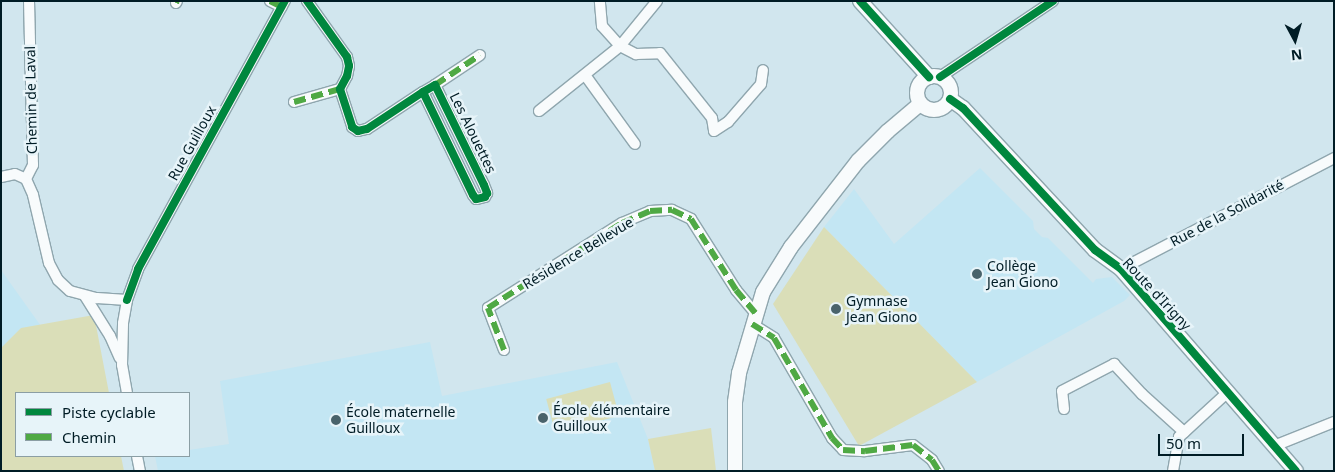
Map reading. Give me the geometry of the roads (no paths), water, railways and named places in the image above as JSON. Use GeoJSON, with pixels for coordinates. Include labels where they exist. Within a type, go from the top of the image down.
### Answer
{"type":"FeatureCollection","features":[{"type":"Feature","properties":{"kind":"street","name":"Chemin de Laval"},"geometry":{"type":"LineString","coordinates":[[26,179],[33,165],[29,1]]}},
{"type":"Feature","properties":{"kind":"street"},"geometry":{"type":"LineString","coordinates":[[270,1],[283,4]]}},
{"type":"Feature","properties":{"kind":"street"},"geometry":{"type":"LineString","coordinates":[[294,102],[340,90],[347,76],[349,66],[347,57],[307,1]]}},
{"type":"Feature","properties":{"kind":"street"},"geometry":{"type":"LineString","coordinates":[[600,1],[602,26],[620,46],[636,54],[660,53],[712,118],[714,131],[728,122],[761,84],[762,70]]}},
{"type":"Feature","properties":{"kind":"street"},"geometry":{"type":"LineString","coordinates":[[539,111],[620,46],[657,1]]}},
{"type":"Feature","properties":{"kind":"street"},"geometry":{"type":"LineString","coordinates":[[861,1],[935,77],[949,85],[950,99],[946,106],[936,110],[925,108],[920,104],[918,88],[920,83],[935,77],[1053,1]]}},
{"type":"Feature","properties":{"kind":"street","name":"Rue Guilloux"},"geometry":{"type":"LineString","coordinates":[[126,392],[122,365],[123,330],[127,300],[138,269],[283,4]]}},
{"type":"Feature","properties":{"kind":"street","name":"Les Alouettes"},"geometry":{"type":"LineString","coordinates":[[340,90],[352,127],[358,131],[367,129],[480,55]]}},
{"type":"Feature","properties":{"kind":"street"},"geometry":{"type":"LineString","coordinates":[[585,74],[635,144]]}},
{"type":"Feature","properties":{"kind":"street","name":"Les Alouettes"},"geometry":{"type":"LineString","coordinates":[[424,92],[473,194],[481,200],[487,193],[484,184],[435,85]]}},
{"type":"Feature","properties":{"kind":"street","name":"Route d'Irigny"},"geometry":{"type":"LineString","coordinates":[[950,99],[964,108],[1094,250],[1121,269],[1296,471]]}},
{"type":"Feature","properties":{"kind":"street"},"geometry":{"type":"LineString","coordinates":[[735,471],[735,402],[753,318],[762,292],[791,247],[858,161],[888,131],[920,104]]}},
{"type":"Feature","properties":{"kind":"street","name":"Rue de la Solidarité"},"geometry":{"type":"LineString","coordinates":[[1121,269],[1334,158]]}},
{"type":"Feature","properties":{"kind":"street"},"geometry":{"type":"LineString","coordinates":[[1,176],[15,174],[26,179],[33,195],[53,273],[64,287],[86,296],[127,300]]}},
{"type":"Feature","properties":{"kind":"street","name":"Résidence Bellevue"},"geometry":{"type":"LineString","coordinates":[[504,350],[488,308],[622,222],[650,211],[672,210],[691,219],[753,318],[774,338],[832,438],[843,450],[865,451],[912,445],[932,460],[939,471]]}},
{"type":"Feature","properties":{"kind":"street"},"geometry":{"type":"LineString","coordinates":[[86,296],[110,336],[122,365]]}},
{"type":"Feature","properties":{"kind":"street"},"geometry":{"type":"LineString","coordinates":[[1064,409],[1062,391],[1114,364],[1142,394],[1184,432]]}},
{"type":"Feature","properties":{"kind":"street"},"geometry":{"type":"LineString","coordinates":[[1173,471],[1176,442],[1184,432],[1228,392]]}},
{"type":"Feature","properties":{"kind":"street"},"geometry":{"type":"LineString","coordinates":[[1274,446],[1334,422]]}},
{"type":"Feature","properties":{"kind":"street"},"geometry":{"type":"LineString","coordinates":[[137,457],[140,471]]}},
{"type":"Feature","properties":{"kind":"place","name":"Collège Jean Giono"},"geometry":{"type":"Point","coordinates":[977,274]}},
{"type":"Feature","properties":{"kind":"place","name":"Gymnase Jean Giono"},"geometry":{"type":"Point","coordinates":[836,309]}},
{"type":"Feature","properties":{"kind":"place","name":"École élémentaire Guilloux"},"geometry":{"type":"Point","coordinates":[543,418]}},
{"type":"Feature","properties":{"kind":"place","name":"École maternelle Guilloux"},"geometry":{"type":"Point","coordinates":[336,420]}}]}
